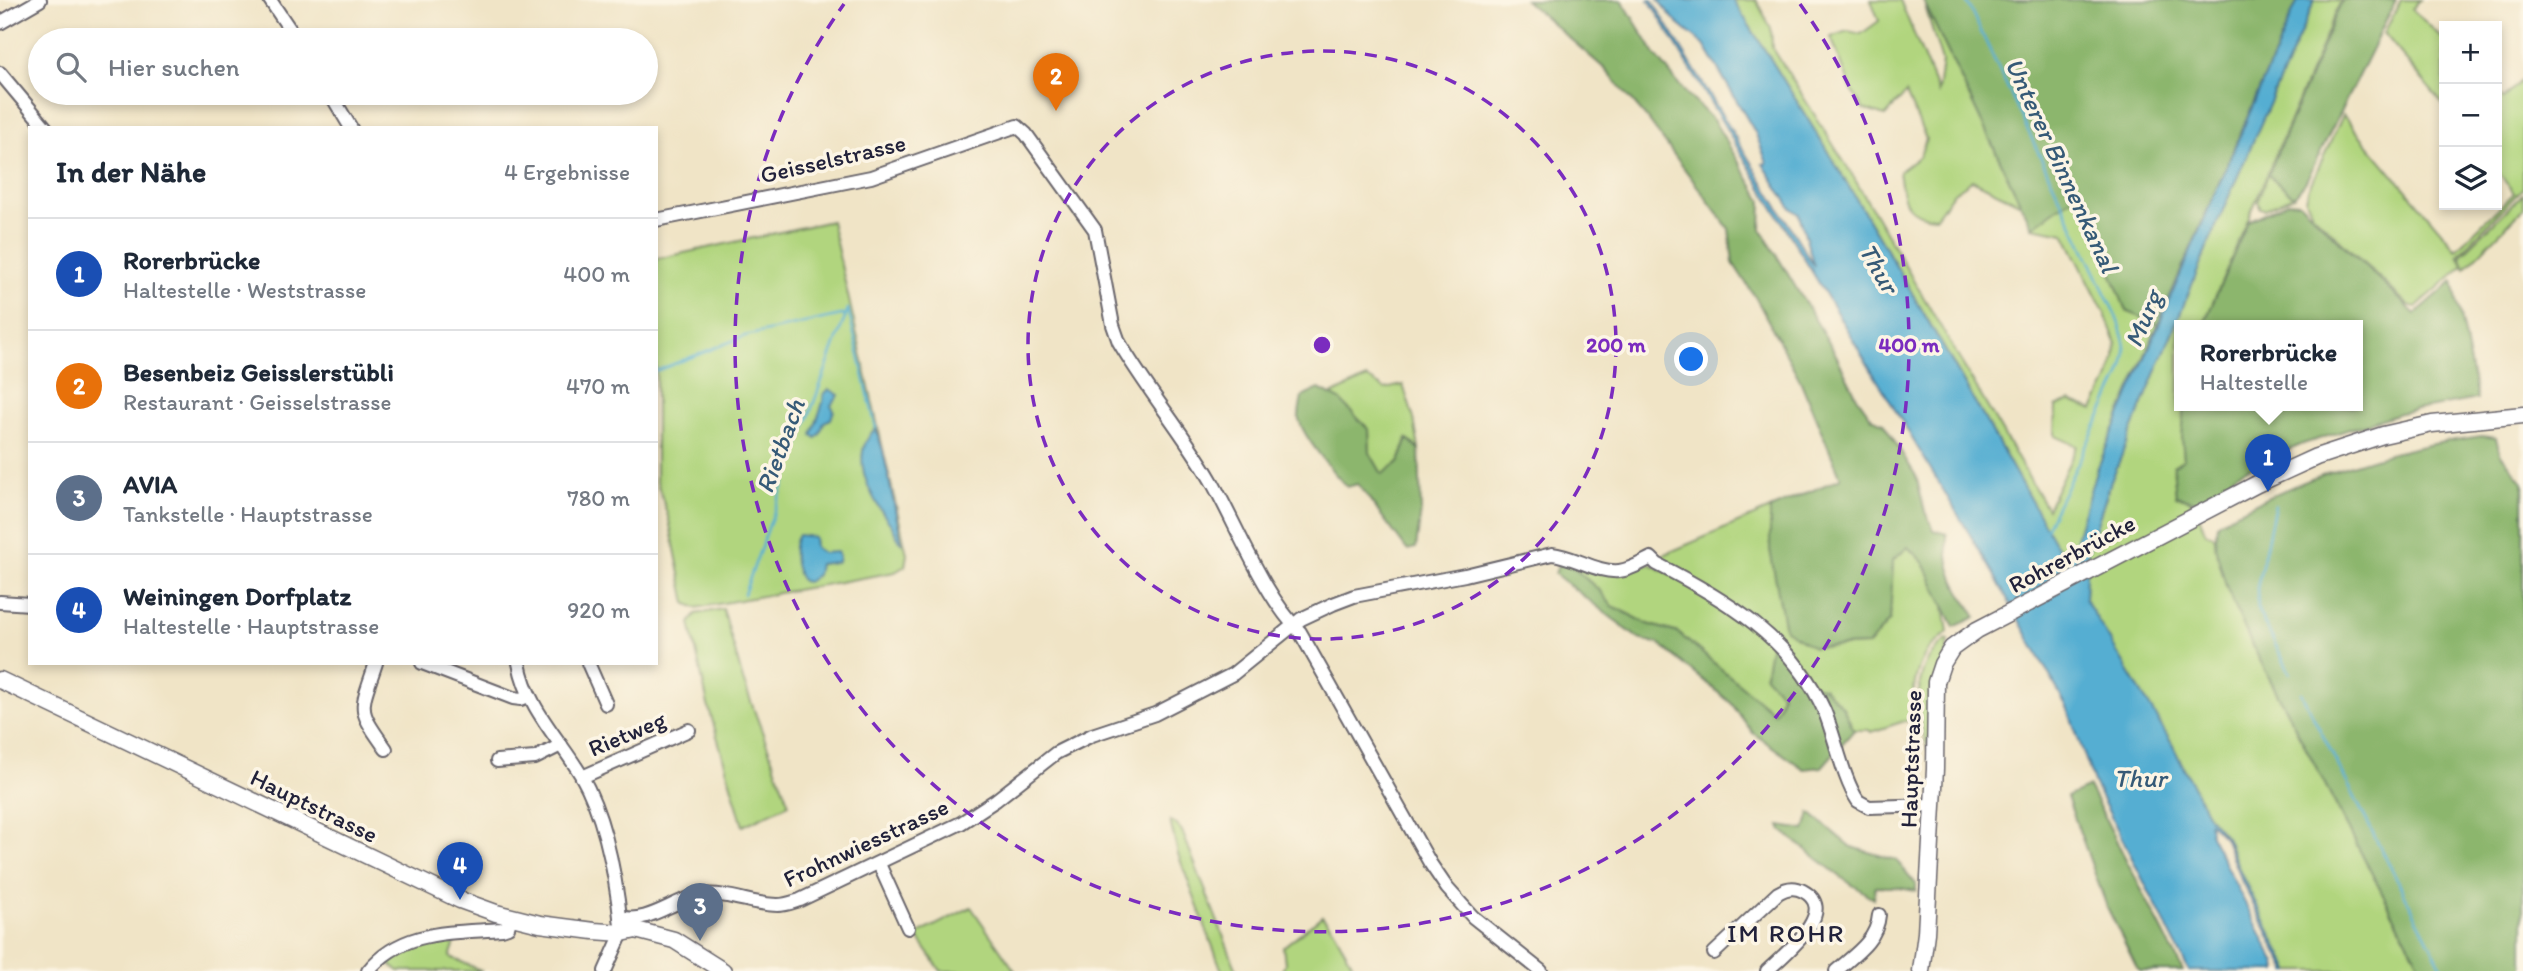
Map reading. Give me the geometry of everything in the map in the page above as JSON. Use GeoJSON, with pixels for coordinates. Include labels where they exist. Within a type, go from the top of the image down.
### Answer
{"type":"FeatureCollection","features":[{"type":"Feature","properties":{"kind":"main road","name":"Rohrerbrücke"},"geometry":{"type":"LineString","coordinates":[[1952,648],[1966,636],[2283,471],[2350,445],[2432,424],[2523,415]]}},
{"type":"Feature","properties":{"kind":"main road","name":"Hauptstrasse"},"geometry":{"type":"LineString","coordinates":[[1921,971],[1925,954],[1933,805],[1936,682],[1942,664],[1952,648]]}},
{"type":"Feature","properties":{"kind":"main road","name":"Hauptstrasse"},"geometry":{"type":"LineString","coordinates":[[0,680],[433,887],[511,918],[555,927],[624,923],[636,930],[674,940],[723,971]]}},
{"type":"Feature","properties":{"kind":"street"},"geometry":{"type":"LineString","coordinates":[[0,23],[40,0]]}},
{"type":"Feature","properties":{"kind":"street"},"geometry":{"type":"LineString","coordinates":[[270,0],[289,28]]}},
{"type":"Feature","properties":{"kind":"street"},"geometry":{"type":"LineString","coordinates":[[0,73],[44,126]]}},
{"type":"Feature","properties":{"kind":"street"},"geometry":{"type":"LineString","coordinates":[[337,105],[350,126]]}},
{"type":"Feature","properties":{"kind":"street","name":"Geisselstrasse"},"geometry":{"type":"LineString","coordinates":[[658,220],[871,177],[1017,126],[1033,142],[1095,230],[1113,325],[1119,342],[1209,478],[1270,592],[1293,625]]}},
{"type":"Feature","properties":{"kind":"street","name":"Frohnwiesstrasse"},"geometry":{"type":"LineString","coordinates":[[624,923],[705,894],[784,905],[817,892],[961,823],[1056,753],[1092,735],[1155,714],[1233,674],[1310,614],[1354,596],[1465,575],[1543,555],[1567,556],[1615,571],[1651,558],[1657,564],[1710,591],[1740,611],[1767,634],[1815,693],[1824,709],[1857,801],[1869,807],[1933,805]]}},
{"type":"Feature","properties":{"kind":"street"},"geometry":{"type":"LineString","coordinates":[[0,602],[28,604]]}},
{"type":"Feature","properties":{"kind":"street"},"geometry":{"type":"LineString","coordinates":[[1293,625],[1300,632],[1430,863],[1447,888],[1473,916],[1541,971]]}},
{"type":"Feature","properties":{"kind":"street"},"geometry":{"type":"LineString","coordinates":[[375,665],[362,708],[366,721],[386,749]]}},
{"type":"Feature","properties":{"kind":"street"},"geometry":{"type":"LineString","coordinates":[[427,665],[513,698],[529,696]]}},
{"type":"Feature","properties":{"kind":"street"},"geometry":{"type":"LineString","coordinates":[[520,665],[529,696],[541,718],[582,776],[604,833],[624,923],[605,971]]}},
{"type":"Feature","properties":{"kind":"street"},"geometry":{"type":"LineString","coordinates":[[589,665],[606,704]]}},
{"type":"Feature","properties":{"kind":"street","name":"Rietweg"},"geometry":{"type":"LineString","coordinates":[[582,776],[689,730]]}},
{"type":"Feature","properties":{"kind":"street"},"geometry":{"type":"LineString","coordinates":[[497,761],[534,758],[561,745]]}},
{"type":"Feature","properties":{"kind":"street"},"geometry":{"type":"LineString","coordinates":[[878,864],[908,928]]}},
{"type":"Feature","properties":{"kind":"street"},"geometry":{"type":"LineString","coordinates":[[1714,953],[1778,893],[1788,888],[1799,889],[1811,896],[1816,909],[1813,923],[1767,971]]}},
{"type":"Feature","properties":{"kind":"street"},"geometry":{"type":"LineString","coordinates":[[1836,971],[1875,933],[1879,915]]}},
{"type":"Feature","properties":{"kind":"street"},"geometry":{"type":"LineString","coordinates":[[368,971],[385,954],[408,940],[422,936],[502,929],[508,927],[511,918]]}},
{"type":"Feature","properties":{"kind":"green space"},"geometry":{"type":"Polygon","coordinates":[[[1525,0],[1622,0],[1654,53],[1685,92],[1714,121],[1762,201],[1761,229],[1835,353],[1857,397],[1872,418],[1883,423],[1916,476],[1925,512],[1934,530],[1947,534],[1950,569],[1976,617],[1954,627],[1924,563],[1908,547],[1893,560],[1890,620],[1868,645],[1813,647],[1785,630],[1770,550],[1770,509],[1841,478],[1800,380],[1757,300],[1733,263],[1729,229],[1646,117],[1605,69],[1525,0]]]}},
{"type":"Feature","properties":{"kind":"green space"},"geometry":{"type":"Polygon","coordinates":[[[1733,0],[1756,0],[1771,28],[1772,47],[1851,173],[2047,509],[2077,446],[2055,436],[2056,407],[2070,401],[2093,410],[2108,380],[2115,358],[2116,343],[2105,314],[2064,233],[2032,227],[2080,191],[2126,311],[2158,324],[2095,474],[2068,567],[1905,281],[1733,0]]]}},
{"type":"Feature","properties":{"kind":"green space"},"geometry":{"type":"Polygon","coordinates":[[[1871,0],[1900,0],[1938,92],[1942,61],[1923,0],[2021,204],[1972,180],[1954,192],[1936,217],[1917,213],[1907,204],[1899,172],[1920,156],[1926,139],[1906,93],[1885,116],[1863,109],[1852,90],[1831,37],[1848,31],[1861,34],[1879,21],[1871,0]]]}},
{"type":"Feature","properties":{"kind":"green space"},"geometry":{"type":"Polygon","coordinates":[[[1923,0],[2298,0],[2158,324],[2126,311],[2080,192],[2032,227],[1923,0]]]}},
{"type":"Feature","properties":{"kind":"green space"},"geometry":{"type":"Polygon","coordinates":[[[2315,0],[2341,0],[2206,320],[2177,320],[2315,0]]]}},
{"type":"Feature","properties":{"kind":"green space"},"geometry":{"type":"Polygon","coordinates":[[[2342,0],[2396,0],[2305,183],[2294,196],[2268,175],[2342,0]]]}},
{"type":"Feature","properties":{"kind":"green space"},"geometry":{"type":"Polygon","coordinates":[[[2401,0],[2420,0],[2412,9],[2439,35],[2439,100],[2384,33],[2401,0]]]}},
{"type":"Feature","properties":{"kind":"green space"},"geometry":{"type":"Polygon","coordinates":[[[2523,79],[2523,188],[2502,210],[2502,205],[2514,193],[2502,177],[2503,99],[2523,79]]]}},
{"type":"Feature","properties":{"kind":"green space"},"geometry":{"type":"Polygon","coordinates":[[[2343,115],[2456,249],[2496,210],[2502,210],[2458,255],[2463,266],[2416,307],[2408,305],[2312,213],[2306,200],[2308,190],[2343,115]]]}},
{"type":"Feature","properties":{"kind":"green space"},"geometry":{"type":"Polygon","coordinates":[[[2268,175],[2294,196],[2265,209],[2260,208],[2258,200],[2268,175]]]}},
{"type":"Feature","properties":{"kind":"green space"},"geometry":{"type":"Polygon","coordinates":[[[2523,194],[2523,209],[2465,268],[2460,256],[2523,194]]]}},
{"type":"Feature","properties":{"kind":"green space"},"geometry":{"type":"Polygon","coordinates":[[[2288,202],[2300,203],[2415,314],[2453,281],[2477,399],[2400,413],[2303,444],[2237,473],[2202,503],[2176,496],[2173,466],[2184,459],[2182,437],[2185,411],[2363,411],[2363,320],[2206,320],[2248,221],[2288,202]]]}},
{"type":"Feature","properties":{"kind":"green space"},"geometry":{"type":"Polygon","coordinates":[[[831,221],[907,554],[905,566],[895,572],[696,608],[686,603],[669,520],[658,485],[658,259],[831,221]]]}},
{"type":"Feature","properties":{"kind":"green space"},"geometry":{"type":"Polygon","coordinates":[[[2174,328],[2174,411],[2185,411],[2182,437],[2184,459],[2173,466],[2176,496],[2190,500],[2207,533],[2214,536],[2226,586],[2251,643],[2423,971],[2290,971],[2242,876],[2226,837],[2208,816],[2172,744],[2085,599],[2087,555],[2111,481],[2174,328]]]}},
{"type":"Feature","properties":{"kind":"green space"},"geometry":{"type":"Polygon","coordinates":[[[1367,378],[1385,389],[1403,385],[1414,419],[1419,449],[1407,439],[1399,462],[1382,474],[1370,453],[1369,429],[1331,395],[1367,378]]]}},
{"type":"Feature","properties":{"kind":"green space"},"geometry":{"type":"Polygon","coordinates":[[[1319,389],[1340,400],[1369,430],[1370,453],[1382,474],[1399,462],[1408,439],[1419,449],[1421,511],[1416,548],[1407,550],[1358,484],[1347,487],[1306,435],[1299,419],[1302,397],[1319,389]]]}},
{"type":"Feature","properties":{"kind":"green space"},"geometry":{"type":"Polygon","coordinates":[[[2482,436],[2496,438],[2500,453],[2523,482],[2523,971],[2423,971],[2251,643],[2226,586],[2215,546],[2217,523],[2280,492],[2346,467],[2413,448],[2482,436]]]}},
{"type":"Feature","properties":{"kind":"green space"},"geometry":{"type":"Polygon","coordinates":[[[1770,509],[1770,550],[1813,647],[1868,645],[1890,620],[1893,560],[1908,547],[1924,563],[1943,600],[1948,632],[1927,651],[1919,667],[1914,692],[1914,718],[1871,732],[1854,730],[1842,706],[1812,685],[1785,649],[1660,560],[1663,555],[1770,509]]]}},
{"type":"Feature","properties":{"kind":"green space"},"geometry":{"type":"Polygon","coordinates":[[[1561,557],[1604,571],[1650,564],[1704,590],[1771,642],[1781,688],[1774,714],[1678,633],[1648,624],[1612,606],[1600,591],[1561,557]]]}},
{"type":"Feature","properties":{"kind":"green space"},"geometry":{"type":"Polygon","coordinates":[[[1561,557],[1600,591],[1612,606],[1648,624],[1678,633],[1774,713],[1782,694],[1765,676],[1771,642],[1812,685],[1823,687],[1842,706],[1854,730],[1822,767],[1804,769],[1753,733],[1731,703],[1659,644],[1639,639],[1555,574],[1561,557]]]}},
{"type":"Feature","properties":{"kind":"green space"},"geometry":{"type":"Polygon","coordinates":[[[723,609],[743,680],[789,804],[743,826],[708,705],[690,623],[696,614],[723,609]]]}},
{"type":"Feature","properties":{"kind":"green space"},"geometry":{"type":"Polygon","coordinates":[[[1949,641],[1928,749],[1920,720],[1919,690],[1927,662],[1935,650],[1949,641]]]}},
{"type":"Feature","properties":{"kind":"green space"},"geometry":{"type":"Polygon","coordinates":[[[2089,787],[2183,971],[2140,971],[2136,966],[2107,907],[2067,797],[2089,787]]]}},
{"type":"Feature","properties":{"kind":"green space"},"geometry":{"type":"Polygon","coordinates":[[[1810,813],[1851,847],[1896,860],[1916,884],[1916,891],[1875,887],[1874,899],[1842,878],[1782,831],[1780,826],[1805,830],[1810,813]]]}},
{"type":"Feature","properties":{"kind":"green space"},"geometry":{"type":"Polygon","coordinates":[[[1170,821],[1182,831],[1237,971],[1222,971],[1178,854],[1170,821]]]}},
{"type":"Feature","properties":{"kind":"green space"},"geometry":{"type":"Polygon","coordinates":[[[971,907],[1015,971],[941,971],[916,935],[971,907]]]}},
{"type":"Feature","properties":{"kind":"green space"},"geometry":{"type":"Polygon","coordinates":[[[1322,916],[1334,930],[1356,971],[1282,971],[1285,963],[1283,947],[1322,916]]]}},
{"type":"Feature","properties":{"kind":"green space"},"geometry":{"type":"Polygon","coordinates":[[[457,937],[450,957],[482,971],[399,971],[384,960],[411,944],[457,937]]]}},
{"type":"Feature","properties":{"kind":"water","name":"Thur"},"geometry":{"type":"Polygon","coordinates":[[[1649,0],[1652,0],[1814,266],[1799,214],[1791,208],[1763,164],[1767,163],[1755,132],[1704,45],[1677,23],[1658,0],[1733,0],[1863,210],[2068,566],[2095,474],[2298,0],[2315,0],[2177,320],[2174,320],[2174,328],[2111,481],[2087,555],[2085,599],[2172,744],[2208,816],[2226,837],[2242,876],[2290,971],[2287,971],[2241,880],[2224,837],[2209,822],[2210,835],[2276,963],[2277,971],[2189,971],[2095,785],[2067,707],[1993,573],[1649,0]]]}},
{"type":"Feature","properties":{"kind":"water"},"geometry":{"type":"Polygon","coordinates":[[[829,389],[839,395],[831,405],[834,410],[831,419],[824,422],[816,438],[812,435],[824,394],[829,389]]]}},
{"type":"Feature","properties":{"kind":"water"},"geometry":{"type":"Polygon","coordinates":[[[876,428],[902,543],[876,502],[862,464],[867,439],[876,428]]]}},
{"type":"Feature","properties":{"kind":"water"},"geometry":{"type":"Polygon","coordinates":[[[798,535],[814,537],[815,547],[822,553],[837,552],[838,562],[819,564],[817,575],[807,582],[802,581],[794,558],[798,535]]]}},
{"type":"Feature","properties":{"kind":"waterway","name":"Unterer Binnenkanal"},"geometry":{"type":"LineString","coordinates":[[1966,0],[2116,316],[2125,347],[2119,378],[2045,531]]}},
{"type":"Feature","properties":{"kind":"waterway"},"geometry":{"type":"LineString","coordinates":[[848,309],[876,428]]}},
{"type":"Feature","properties":{"kind":"waterway","name":"Rietbach"},"geometry":{"type":"LineString","coordinates":[[744,594],[848,309]]}},
{"type":"Feature","properties":{"kind":"waterway"},"geometry":{"type":"LineString","coordinates":[[658,370],[745,336],[846,314]]}},
{"type":"Feature","properties":{"kind":"waterway"},"geometry":{"type":"LineString","coordinates":[[2275,505],[2257,588],[2258,611],[2290,673]]}},
{"type":"Feature","properties":{"kind":"waterway"},"geometry":{"type":"LineString","coordinates":[[2301,693],[2444,971]]}},
{"type":"Feature","properties":{"kind":"place","name":"Besenbeiz Geisslerstübli"},"geometry":{"type":"Point","coordinates":[1056,111]}},
{"type":"Feature","properties":{"kind":"place","name":"Rorerbrücke"},"geometry":{"type":"Point","coordinates":[2268,492]}},
{"type":"Feature","properties":{"kind":"place","name":"Weiningen Dorfplatz"},"geometry":{"type":"Point","coordinates":[460,900]}},
{"type":"Feature","properties":{"kind":"place","name":"AVIA"},"geometry":{"type":"Point","coordinates":[700,941]}},
{"type":"Feature","properties":{"kind":"district","name":"IM ROHR"},"geometry":{"type":"Point","coordinates":[1786,933]}},
{"type":"Feature","properties":{"kind":"water label","name":"Murg"},"geometry":{"type":"Point","coordinates":[2143,319]}}]}
